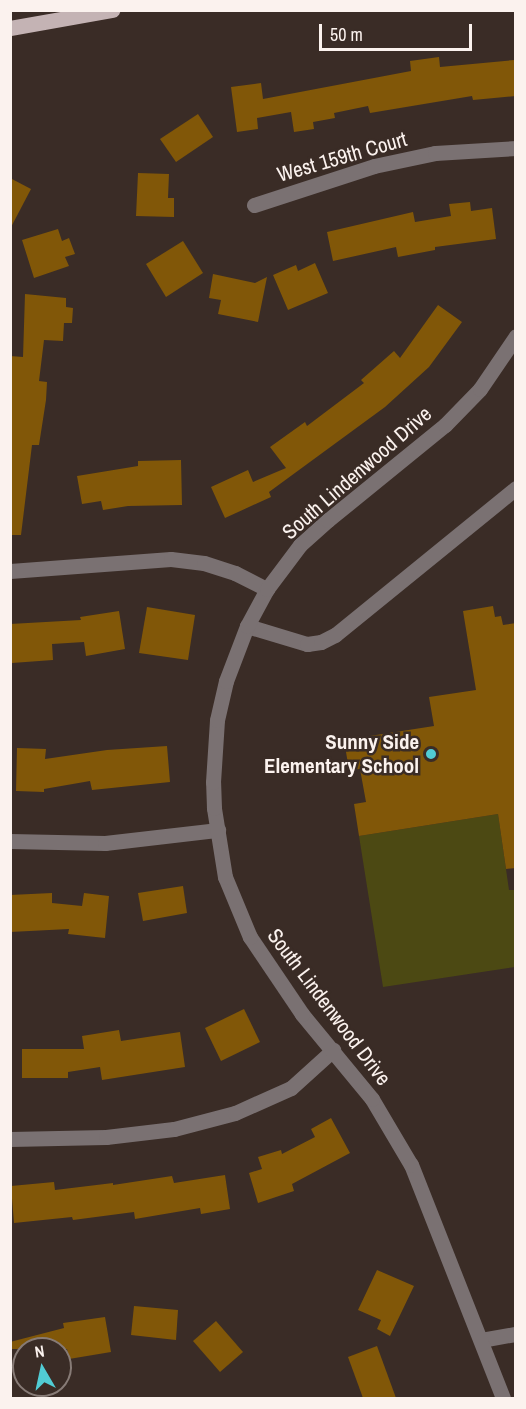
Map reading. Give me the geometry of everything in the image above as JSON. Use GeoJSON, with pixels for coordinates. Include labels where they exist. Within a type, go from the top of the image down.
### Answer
{"type":"FeatureCollection","features":[{"type":"Feature","properties":{"kind":"main road"},"geometry":{"type":"LineString","coordinates":[[10,28],[112,10]]}},
{"type":"Feature","properties":{"kind":"street","name":"West 159th Court"},"geometry":{"type":"LineString","coordinates":[[254,205],[374,166],[435,153],[516,148]]}},
{"type":"Feature","properties":{"kind":"street","name":"South Lindenwood Drive"},"geometry":{"type":"LineString","coordinates":[[503,1398],[411,1165],[372,1099],[279,982],[250,936],[225,877],[213,782],[217,720],[226,681],[247,626],[267,589],[300,545],[445,425],[510,357],[516,336]]}},
{"type":"Feature","properties":{"kind":"street"},"geometry":{"type":"LineString","coordinates":[[247,626],[307,644],[321,642],[335,635],[516,488]]}},
{"type":"Feature","properties":{"kind":"street"},"geometry":{"type":"LineString","coordinates":[[10,571],[171,559],[204,563],[235,573],[267,589]]}},
{"type":"Feature","properties":{"kind":"street"},"geometry":{"type":"LineString","coordinates":[[10,841],[105,843],[218,830]]}},
{"type":"Feature","properties":{"kind":"street"},"geometry":{"type":"LineString","coordinates":[[10,1139],[106,1137],[163,1131],[235,1113],[291,1088],[333,1050]]}},
{"type":"Feature","properties":{"kind":"street"},"geometry":{"type":"LineString","coordinates":[[481,1340],[516,1334]]}},
{"type":"Feature","properties":{"kind":"shaded area"},"geometry":{"type":"Polygon","coordinates":[[[498,814],[509,890],[515,890],[515,967],[383,987],[359,836],[498,814]]]}},
{"type":"Feature","properties":{"kind":"building"},"geometry":{"type":"Polygon","coordinates":[[[439,57],[440,67],[514,60],[516,96],[473,100],[472,96],[370,113],[368,106],[334,113],[335,118],[313,122],[314,129],[294,132],[291,112],[257,118],[258,129],[237,132],[231,87],[261,83],[263,99],[411,71],[410,61],[439,57]]]}},
{"type":"Feature","properties":{"kind":"building"},"geometry":{"type":"Polygon","coordinates":[[[198,114],[213,137],[176,162],[160,139],[198,114]]]}},
{"type":"Feature","properties":{"kind":"building"},"geometry":{"type":"Polygon","coordinates":[[[138,173],[169,174],[168,198],[174,198],[174,217],[136,216],[138,173]]]}},
{"type":"Feature","properties":{"kind":"building"},"geometry":{"type":"Polygon","coordinates":[[[10,178],[31,189],[10,229],[10,178]]]}},
{"type":"Feature","properties":{"kind":"building"},"geometry":{"type":"Polygon","coordinates":[[[470,202],[471,211],[492,208],[496,239],[435,247],[435,250],[398,257],[396,247],[333,261],[327,232],[413,212],[415,222],[451,216],[449,204],[470,202]]]}},
{"type":"Feature","properties":{"kind":"building"},"geometry":{"type":"Polygon","coordinates":[[[58,229],[62,241],[69,238],[75,254],[65,257],[69,266],[34,278],[22,240],[58,229]]]}},
{"type":"Feature","properties":{"kind":"building"},"geometry":{"type":"Polygon","coordinates":[[[183,241],[203,273],[166,297],[146,264],[183,241]]]}},
{"type":"Feature","properties":{"kind":"building"},"geometry":{"type":"Polygon","coordinates":[[[315,263],[328,293],[288,310],[273,275],[296,265],[298,271],[315,263]]]}},
{"type":"Feature","properties":{"kind":"building"},"geometry":{"type":"Polygon","coordinates":[[[213,274],[255,283],[267,277],[258,322],[218,314],[221,300],[209,298],[213,274]]]}},
{"type":"Feature","properties":{"kind":"building"},"geometry":{"type":"Polygon","coordinates":[[[25,294],[66,298],[66,307],[73,308],[72,323],[64,323],[63,341],[44,340],[39,381],[47,382],[39,445],[32,445],[21,535],[10,535],[10,356],[23,357],[25,294]]]}},
{"type":"Feature","properties":{"kind":"building"},"geometry":{"type":"Polygon","coordinates":[[[438,305],[462,322],[429,367],[385,407],[269,492],[271,497],[225,518],[211,487],[248,470],[253,482],[286,468],[270,447],[305,422],[307,426],[364,383],[361,380],[394,351],[400,358],[438,305]]]}},
{"type":"Feature","properties":{"kind":"building"},"geometry":{"type":"Polygon","coordinates":[[[181,460],[182,505],[128,506],[103,510],[101,501],[82,504],[77,476],[138,466],[138,461],[181,460]]]}},
{"type":"Feature","properties":{"kind":"building","name":"Sunny Side Elementary School"},"geometry":{"type":"Polygon","coordinates":[[[493,606],[495,617],[501,616],[503,625],[516,623],[516,868],[506,869],[498,814],[359,836],[354,804],[366,802],[360,769],[349,770],[344,740],[434,726],[429,697],[476,690],[463,611],[493,606]]]}},
{"type":"Feature","properties":{"kind":"building"},"geometry":{"type":"Polygon","coordinates":[[[147,607],[195,615],[188,660],[139,653],[147,607]]]}},
{"type":"Feature","properties":{"kind":"building"},"geometry":{"type":"Polygon","coordinates":[[[119,611],[125,649],[86,656],[84,642],[52,644],[53,660],[12,663],[10,624],[81,620],[80,617],[119,611]]]}},
{"type":"Feature","properties":{"kind":"building"},"geometry":{"type":"Polygon","coordinates":[[[167,746],[170,782],[92,790],[90,781],[44,789],[44,792],[16,791],[17,748],[46,749],[45,759],[107,750],[167,746]]]}},
{"type":"Feature","properties":{"kind":"building"},"geometry":{"type":"Polygon","coordinates":[[[183,886],[187,913],[143,921],[138,893],[183,886]]]}},
{"type":"Feature","properties":{"kind":"building"},"geometry":{"type":"Polygon","coordinates":[[[52,893],[52,903],[82,906],[84,893],[109,896],[105,938],[68,934],[69,929],[10,932],[10,895],[52,893]]]}},
{"type":"Feature","properties":{"kind":"building"},"geometry":{"type":"Polygon","coordinates":[[[244,1009],[260,1042],[221,1061],[205,1028],[244,1009]]]}},
{"type":"Feature","properties":{"kind":"building"},"geometry":{"type":"Polygon","coordinates":[[[119,1030],[121,1041],[180,1032],[185,1067],[102,1080],[100,1067],[68,1072],[68,1078],[22,1078],[22,1049],[84,1049],[82,1036],[119,1030]]]}},
{"type":"Feature","properties":{"kind":"building"},"geometry":{"type":"Polygon","coordinates":[[[331,1118],[350,1153],[292,1184],[294,1191],[258,1203],[249,1173],[262,1169],[258,1157],[281,1150],[282,1154],[315,1137],[311,1129],[331,1118]]]}},
{"type":"Feature","properties":{"kind":"building"},"geometry":{"type":"Polygon","coordinates":[[[225,1175],[230,1209],[201,1214],[200,1208],[135,1219],[134,1212],[73,1220],[72,1217],[14,1223],[11,1186],[54,1182],[55,1190],[113,1183],[113,1185],[172,1176],[174,1183],[225,1175]]]}},
{"type":"Feature","properties":{"kind":"building"},"geometry":{"type":"Polygon","coordinates":[[[377,1270],[414,1286],[390,1336],[377,1329],[381,1320],[358,1310],[377,1270]]]}},
{"type":"Feature","properties":{"kind":"building"},"geometry":{"type":"Polygon","coordinates":[[[134,1306],[178,1310],[176,1340],[131,1335],[134,1306]]]}},
{"type":"Feature","properties":{"kind":"building"},"geometry":{"type":"Polygon","coordinates":[[[105,1317],[111,1352],[72,1358],[72,1337],[29,1337],[64,1328],[63,1323],[105,1317]]]}},
{"type":"Feature","properties":{"kind":"building"},"geometry":{"type":"Polygon","coordinates":[[[216,1321],[243,1352],[220,1372],[193,1341],[216,1321]]]}},
{"type":"Feature","properties":{"kind":"building"},"geometry":{"type":"Polygon","coordinates":[[[377,1346],[396,1398],[363,1398],[348,1357],[377,1346]]]}},
{"type":"Feature","properties":{"kind":"place","name":"Sunny Side Elementary School"},"geometry":{"type":"Point","coordinates":[431,754]}}]}
